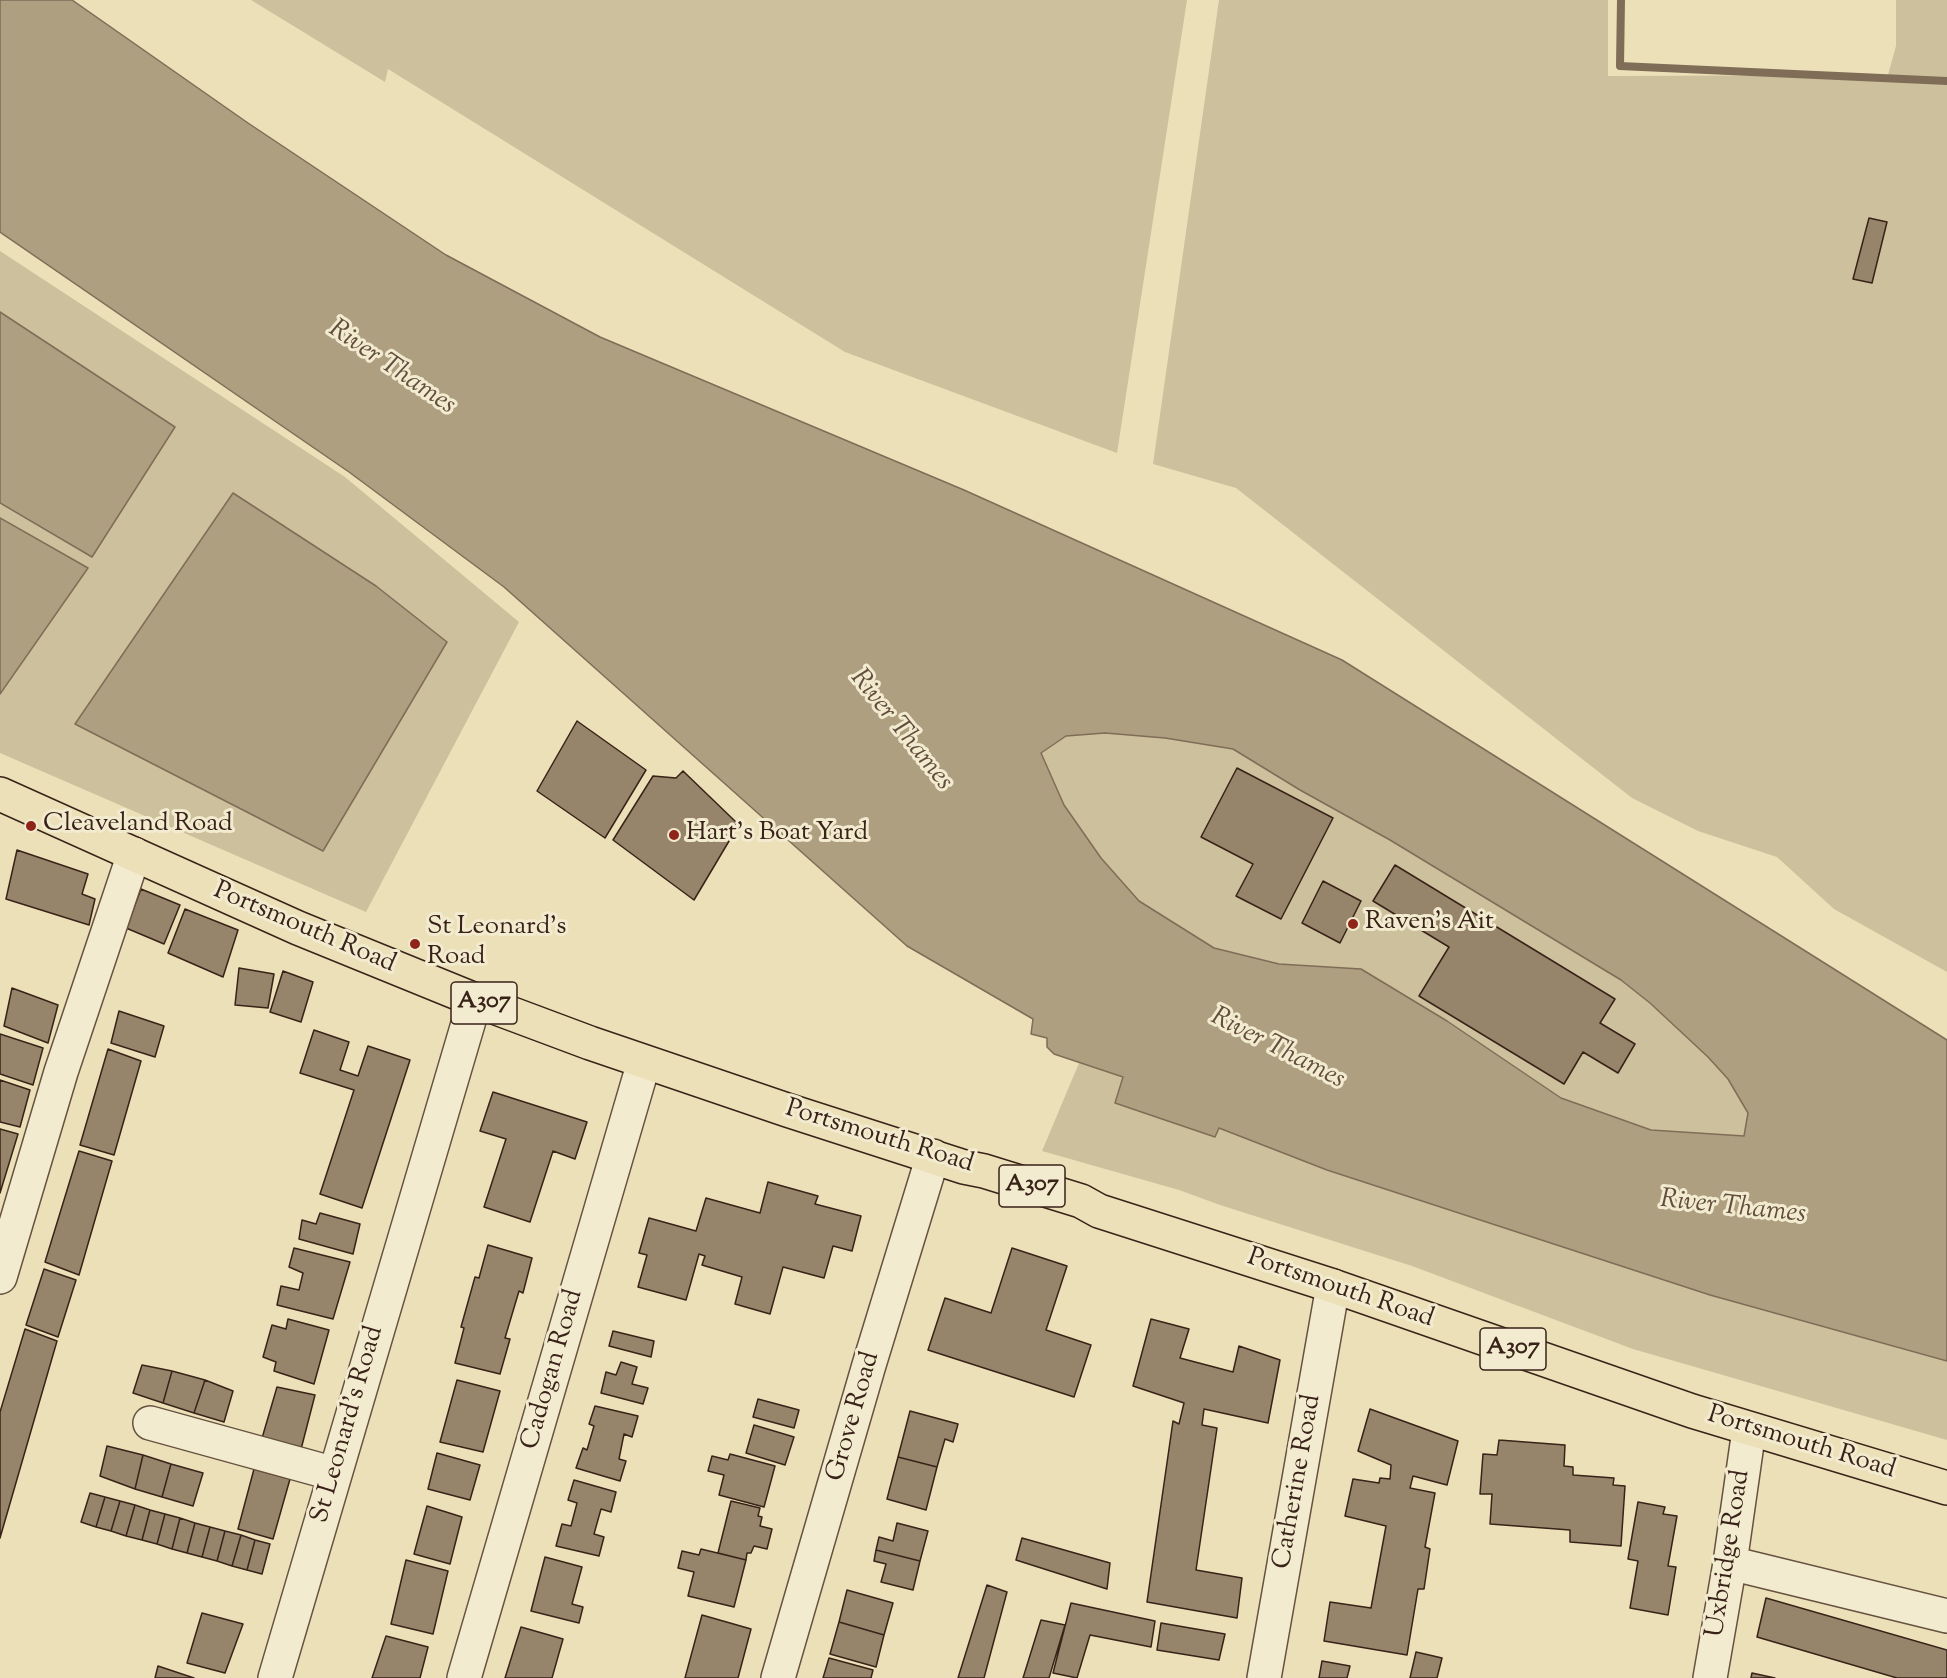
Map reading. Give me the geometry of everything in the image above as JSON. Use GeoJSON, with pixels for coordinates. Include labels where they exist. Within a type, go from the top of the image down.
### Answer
{"type":"FeatureCollection","features":[{"type":"Feature","properties":{"kind":"main road","name":"Portsmouth Road"},"geometry":{"type":"LineString","coordinates":[[0,794],[298,928],[475,1000],[644,1062],[933,1156],[1081,1201],[1100,1210],[1333,1286],[1749,1430],[1947,1488]]}},
{"type":"Feature","properties":{"kind":"street"},"geometry":{"type":"LineString","coordinates":[[0,1277],[61,1072],[134,854]]}},
{"type":"Feature","properties":{"kind":"street","name":"St Leonard's Road"},"geometry":{"type":"LineString","coordinates":[[275,1678],[475,1000]]}},
{"type":"Feature","properties":{"kind":"street","name":"Cadogan Road"},"geometry":{"type":"LineString","coordinates":[[464,1678],[644,1062]]}},
{"type":"Feature","properties":{"kind":"street","name":"Grove Road"},"geometry":{"type":"LineString","coordinates":[[778,1678],[869,1365],[933,1156]]}},
{"type":"Feature","properties":{"kind":"street","name":"Catherine Road"},"geometry":{"type":"LineString","coordinates":[[1264,1678],[1333,1286]]}},
{"type":"Feature","properties":{"kind":"street"},"geometry":{"type":"LineString","coordinates":[[150,1423],[335,1474]]}},
{"type":"Feature","properties":{"kind":"street","name":"Uxbridge Road"},"geometry":{"type":"LineString","coordinates":[[1710,1678],[1730,1563],[1749,1430]]}},
{"type":"Feature","properties":{"kind":"street"},"geometry":{"type":"LineString","coordinates":[[1730,1563],[1947,1616]]}},
{"type":"Feature","properties":{"kind":"shaded area"},"geometry":{"type":"Polygon","coordinates":[[[251,0],[1187,0],[1117,453],[845,352],[388,69],[385,82],[251,0]]]}},
{"type":"Feature","properties":{"kind":"shaded area"},"geometry":{"type":"Polygon","coordinates":[[[1219,0],[1608,0],[1608,76],[1888,75],[1896,46],[1896,0],[1947,0],[1947,972],[1834,909],[1777,857],[1698,831],[1632,798],[1236,488],[1153,464],[1219,0]]]}},
{"type":"Feature","properties":{"kind":"shaded area"},"geometry":{"type":"Polygon","coordinates":[[[0,251],[345,477],[519,622],[366,912],[0,753],[0,694],[87,569],[0,518],[0,503],[92,556],[175,427],[0,312],[0,251]]]}},
{"type":"Feature","properties":{"kind":"shaded area","name":"Raven's Ait"},"geometry":{"type":"Polygon","coordinates":[[[1105,733],[1165,738],[1233,749],[1300,790],[1390,840],[1621,980],[1650,1003],[1728,1079],[1748,1113],[1744,1136],[1651,1130],[1561,1098],[1447,1021],[1361,969],[1279,964],[1214,948],[1139,901],[1101,858],[1064,805],[1041,753],[1066,736],[1105,733]]]}},
{"type":"Feature","properties":{"kind":"shaded area"},"geometry":{"type":"Polygon","coordinates":[[[1079,1063],[1123,1077],[1116,1103],[1214,1137],[1219,1128],[1327,1170],[1710,1295],[1947,1361],[1947,1440],[1633,1349],[1412,1266],[1179,1190],[1042,1151],[1079,1063]]]}},
{"type":"Feature","properties":{"kind":"water","name":"River Thames"},"geometry":{"type":"Polygon","coordinates":[[[0,0],[72,0],[248,123],[446,255],[600,337],[964,490],[1342,660],[1947,1040],[1947,1361],[1710,1295],[1327,1170],[1219,1128],[1215,1137],[1115,1103],[1123,1077],[1054,1054],[1047,1047],[1047,1038],[1031,1034],[1033,1019],[907,946],[504,587],[349,472],[0,232],[0,0]],[[1105,733],[1066,736],[1041,753],[1064,805],[1101,858],[1139,901],[1214,948],[1279,964],[1361,969],[1447,1021],[1561,1098],[1651,1130],[1744,1136],[1748,1113],[1728,1079],[1650,1003],[1621,980],[1390,840],[1300,790],[1233,749],[1165,738],[1105,733]]]}},
{"type":"Feature","properties":{"kind":"water"},"geometry":{"type":"Polygon","coordinates":[[[0,312],[175,427],[92,557],[0,503],[0,312]]]}},
{"type":"Feature","properties":{"kind":"water"},"geometry":{"type":"Polygon","coordinates":[[[233,493],[376,586],[447,642],[323,851],[75,724],[233,493]]]}},
{"type":"Feature","properties":{"kind":"water"},"geometry":{"type":"Polygon","coordinates":[[[0,518],[88,568],[0,694],[0,518]]]}},
{"type":"Feature","properties":{"kind":"building"},"geometry":{"type":"Polygon","coordinates":[[[1869,218],[1887,222],[1872,283],[1853,279],[1869,218]]]}},
{"type":"Feature","properties":{"kind":"building"},"geometry":{"type":"Polygon","coordinates":[[[577,721],[646,770],[605,838],[537,791],[577,721]]]}},
{"type":"Feature","properties":{"kind":"building"},"geometry":{"type":"Polygon","coordinates":[[[1237,768],[1333,818],[1281,919],[1236,896],[1253,864],[1201,837],[1237,768]]]}},
{"type":"Feature","properties":{"kind":"building","name":"Hart's Boat Yard"},"geometry":{"type":"Polygon","coordinates":[[[683,771],[737,823],[735,831],[694,900],[613,840],[653,776],[676,778],[683,771]]]}},
{"type":"Feature","properties":{"kind":"building"},"geometry":{"type":"Polygon","coordinates":[[[17,850],[88,874],[82,894],[95,899],[89,925],[6,899],[17,850]]]}},
{"type":"Feature","properties":{"kind":"building"},"geometry":{"type":"Polygon","coordinates":[[[1395,865],[1615,999],[1600,1023],[1635,1044],[1618,1073],[1583,1052],[1564,1084],[1419,996],[1449,947],[1373,901],[1395,865]]]}},
{"type":"Feature","properties":{"kind":"building"},"geometry":{"type":"Polygon","coordinates":[[[1323,881],[1361,901],[1340,943],[1302,923],[1323,881]]]}},
{"type":"Feature","properties":{"kind":"building"},"geometry":{"type":"Polygon","coordinates":[[[141,889],[180,905],[164,944],[126,928],[141,889]]]}},
{"type":"Feature","properties":{"kind":"building"},"geometry":{"type":"Polygon","coordinates":[[[185,909],[238,930],[223,977],[168,953],[185,909]]]}},
{"type":"Feature","properties":{"kind":"building"},"geometry":{"type":"Polygon","coordinates":[[[239,968],[274,974],[268,1008],[235,1005],[239,968]]]}},
{"type":"Feature","properties":{"kind":"building"},"geometry":{"type":"Polygon","coordinates":[[[283,971],[313,982],[301,1022],[270,1012],[283,971]]]}},
{"type":"Feature","properties":{"kind":"building"},"geometry":{"type":"Polygon","coordinates":[[[12,988],[58,1005],[48,1043],[4,1026],[12,988]]]}},
{"type":"Feature","properties":{"kind":"building"},"geometry":{"type":"Polygon","coordinates":[[[119,1011],[164,1026],[155,1057],[111,1043],[119,1011]]]}},
{"type":"Feature","properties":{"kind":"building"},"geometry":{"type":"Polygon","coordinates":[[[314,1030],[349,1042],[340,1070],[358,1076],[368,1046],[410,1060],[362,1208],[320,1194],[354,1090],[300,1073],[314,1030]]]}},
{"type":"Feature","properties":{"kind":"building"},"geometry":{"type":"Polygon","coordinates":[[[0,1034],[43,1048],[33,1085],[0,1074],[0,1034]]]}},
{"type":"Feature","properties":{"kind":"building"},"geometry":{"type":"Polygon","coordinates":[[[108,1049],[141,1061],[114,1155],[80,1145],[108,1049]]]}},
{"type":"Feature","properties":{"kind":"building"},"geometry":{"type":"Polygon","coordinates":[[[0,1080],[30,1090],[20,1127],[0,1122],[0,1080]]]}},
{"type":"Feature","properties":{"kind":"building"},"geometry":{"type":"Polygon","coordinates":[[[493,1092],[587,1122],[575,1159],[553,1151],[530,1222],[484,1207],[506,1139],[480,1131],[493,1092]]]}},
{"type":"Feature","properties":{"kind":"building"},"geometry":{"type":"Polygon","coordinates":[[[0,1129],[18,1134],[0,1193],[0,1129]]]}},
{"type":"Feature","properties":{"kind":"building"},"geometry":{"type":"Polygon","coordinates":[[[79,1151],[112,1161],[79,1275],[45,1262],[79,1151]]]}},
{"type":"Feature","properties":{"kind":"building"},"geometry":{"type":"Polygon","coordinates":[[[768,1182],[818,1196],[815,1204],[861,1216],[852,1251],[833,1246],[824,1278],[783,1267],[770,1314],[735,1304],[742,1277],[702,1265],[705,1256],[699,1254],[686,1300],[638,1287],[647,1255],[639,1253],[649,1218],[696,1231],[706,1198],[760,1213],[768,1182]]]}},
{"type":"Feature","properties":{"kind":"building"},"geometry":{"type":"Polygon","coordinates":[[[320,1213],[360,1224],[353,1254],[299,1239],[302,1220],[316,1224],[320,1213]]]}},
{"type":"Feature","properties":{"kind":"building"},"geometry":{"type":"Polygon","coordinates":[[[488,1245],[532,1258],[523,1293],[519,1291],[505,1338],[510,1339],[500,1374],[455,1363],[464,1328],[461,1327],[475,1277],[479,1278],[488,1245]]]}},
{"type":"Feature","properties":{"kind":"building"},"geometry":{"type":"Polygon","coordinates":[[[294,1248],[350,1262],[333,1319],[277,1305],[281,1286],[299,1290],[303,1273],[289,1267],[294,1248]]]}},
{"type":"Feature","properties":{"kind":"building"},"geometry":{"type":"Polygon","coordinates":[[[1012,1248],[1067,1266],[1046,1330],[1091,1345],[1074,1397],[928,1350],[945,1298],[991,1313],[1012,1248]]]}},
{"type":"Feature","properties":{"kind":"building"},"geometry":{"type":"Polygon","coordinates":[[[44,1269],[76,1280],[58,1337],[26,1325],[44,1269]]]}},
{"type":"Feature","properties":{"kind":"building"},"geometry":{"type":"Polygon","coordinates":[[[288,1319],[329,1330],[314,1384],[274,1371],[276,1362],[263,1357],[272,1325],[286,1329],[288,1319]]]}},
{"type":"Feature","properties":{"kind":"building"},"geometry":{"type":"Polygon","coordinates":[[[1151,1319],[1189,1329],[1180,1358],[1233,1372],[1239,1346],[1280,1360],[1268,1423],[1204,1409],[1202,1425],[1217,1428],[1196,1570],[1242,1578],[1237,1618],[1147,1602],[1173,1421],[1179,1424],[1184,1403],[1133,1386],[1151,1319]]]}},
{"type":"Feature","properties":{"kind":"building"},"geometry":{"type":"Polygon","coordinates":[[[25,1329],[57,1341],[0,1538],[0,1412],[25,1329]]]}},
{"type":"Feature","properties":{"kind":"building"},"geometry":{"type":"Polygon","coordinates":[[[613,1331],[654,1341],[651,1357],[609,1346],[613,1331]]]}},
{"type":"Feature","properties":{"kind":"building"},"geometry":{"type":"Polygon","coordinates":[[[621,1362],[637,1367],[632,1384],[648,1388],[643,1404],[601,1393],[606,1372],[616,1375],[621,1362]]]}},
{"type":"Feature","properties":{"kind":"building"},"geometry":{"type":"Polygon","coordinates":[[[142,1365],[172,1371],[163,1403],[133,1393],[142,1365]]]}},
{"type":"Feature","properties":{"kind":"building"},"geometry":{"type":"Polygon","coordinates":[[[172,1371],[205,1380],[194,1413],[163,1403],[172,1371]]]}},
{"type":"Feature","properties":{"kind":"building"},"geometry":{"type":"Polygon","coordinates":[[[205,1380],[233,1391],[224,1422],[194,1413],[205,1380]]]}},
{"type":"Feature","properties":{"kind":"building"},"geometry":{"type":"Polygon","coordinates":[[[457,1380],[500,1391],[483,1452],[440,1442],[457,1380]]]}},
{"type":"Feature","properties":{"kind":"building"},"geometry":{"type":"Polygon","coordinates":[[[277,1387],[315,1395],[299,1457],[260,1445],[277,1387]]]}},
{"type":"Feature","properties":{"kind":"building"},"geometry":{"type":"Polygon","coordinates":[[[758,1399],[799,1410],[794,1428],[753,1417],[758,1399]]]}},
{"type":"Feature","properties":{"kind":"building"},"geometry":{"type":"Polygon","coordinates":[[[595,1406],[638,1416],[632,1437],[624,1434],[619,1459],[626,1461],[620,1481],[576,1468],[583,1448],[587,1450],[594,1426],[589,1424],[595,1406]]]}},
{"type":"Feature","properties":{"kind":"building"},"geometry":{"type":"Polygon","coordinates":[[[1370,1409],[1458,1441],[1447,1485],[1413,1476],[1410,1488],[1435,1493],[1425,1547],[1430,1549],[1424,1589],[1418,1589],[1407,1655],[1324,1641],[1330,1602],[1371,1608],[1386,1526],[1345,1516],[1353,1479],[1379,1483],[1380,1478],[1390,1479],[1391,1465],[1358,1451],[1370,1409]]]}},
{"type":"Feature","properties":{"kind":"building"},"geometry":{"type":"Polygon","coordinates":[[[910,1411],[958,1424],[953,1442],[945,1439],[937,1467],[898,1457],[910,1411]]]}},
{"type":"Feature","properties":{"kind":"building"},"geometry":{"type":"Polygon","coordinates":[[[754,1425],[794,1437],[785,1465],[746,1453],[754,1425]]]}},
{"type":"Feature","properties":{"kind":"building"},"geometry":{"type":"Polygon","coordinates":[[[1499,1440],[1565,1445],[1564,1466],[1573,1467],[1573,1475],[1614,1478],[1613,1485],[1625,1486],[1621,1546],[1570,1542],[1570,1530],[1490,1524],[1492,1494],[1480,1494],[1483,1454],[1497,1455],[1499,1440]]]}},
{"type":"Feature","properties":{"kind":"building"},"geometry":{"type":"Polygon","coordinates":[[[107,1446],[143,1455],[135,1489],[100,1476],[107,1446]]]}},
{"type":"Feature","properties":{"kind":"building"},"geometry":{"type":"Polygon","coordinates":[[[437,1453],[480,1465],[470,1500],[428,1489],[437,1453]]]}},
{"type":"Feature","properties":{"kind":"building"},"geometry":{"type":"Polygon","coordinates":[[[730,1454],[775,1466],[764,1507],[719,1495],[724,1475],[708,1471],[712,1456],[728,1460],[730,1454]]]}},
{"type":"Feature","properties":{"kind":"building"},"geometry":{"type":"Polygon","coordinates":[[[143,1455],[171,1464],[162,1497],[135,1489],[143,1455]]]}},
{"type":"Feature","properties":{"kind":"building"},"geometry":{"type":"Polygon","coordinates":[[[898,1457],[937,1467],[926,1510],[887,1499],[898,1457]]]}},
{"type":"Feature","properties":{"kind":"building"},"geometry":{"type":"Polygon","coordinates":[[[171,1464],[203,1473],[193,1506],[162,1497],[171,1464]]]}},
{"type":"Feature","properties":{"kind":"building"},"geometry":{"type":"Polygon","coordinates":[[[254,1469],[290,1479],[273,1539],[238,1529],[254,1469]]]}},
{"type":"Feature","properties":{"kind":"building"},"geometry":{"type":"Polygon","coordinates":[[[574,1480],[616,1492],[611,1512],[601,1509],[594,1534],[604,1537],[599,1556],[556,1546],[562,1524],[571,1526],[577,1503],[568,1500],[574,1480]]]}},
{"type":"Feature","properties":{"kind":"building"},"geometry":{"type":"Polygon","coordinates":[[[90,1493],[105,1497],[96,1527],[81,1522],[90,1493]]]}},
{"type":"Feature","properties":{"kind":"building"},"geometry":{"type":"Polygon","coordinates":[[[105,1497],[120,1501],[111,1531],[96,1527],[105,1497]]]}},
{"type":"Feature","properties":{"kind":"building"},"geometry":{"type":"Polygon","coordinates":[[[120,1501],[135,1505],[126,1536],[111,1531],[120,1501]]]}},
{"type":"Feature","properties":{"kind":"building"},"geometry":{"type":"Polygon","coordinates":[[[731,1501],[760,1508],[758,1516],[762,1517],[760,1526],[772,1529],[767,1549],[754,1546],[751,1553],[747,1553],[746,1560],[718,1553],[731,1501]]]}},
{"type":"Feature","properties":{"kind":"building"},"geometry":{"type":"Polygon","coordinates":[[[1638,1502],[1665,1507],[1663,1514],[1677,1516],[1668,1566],[1676,1567],[1668,1615],[1630,1608],[1638,1561],[1628,1559],[1638,1502]]]}},
{"type":"Feature","properties":{"kind":"building"},"geometry":{"type":"Polygon","coordinates":[[[135,1505],[150,1510],[142,1540],[126,1536],[135,1505]]]}},
{"type":"Feature","properties":{"kind":"building"},"geometry":{"type":"Polygon","coordinates":[[[427,1506],[462,1517],[450,1564],[414,1554],[427,1506]]]}},
{"type":"Feature","properties":{"kind":"building"},"geometry":{"type":"Polygon","coordinates":[[[150,1510],[165,1514],[157,1544],[142,1540],[150,1510]]]}},
{"type":"Feature","properties":{"kind":"building"},"geometry":{"type":"Polygon","coordinates":[[[165,1514],[180,1518],[172,1549],[157,1544],[165,1514]]]}},
{"type":"Feature","properties":{"kind":"building"},"geometry":{"type":"Polygon","coordinates":[[[180,1518],[195,1523],[187,1553],[172,1549],[180,1518]]]}},
{"type":"Feature","properties":{"kind":"building"},"geometry":{"type":"Polygon","coordinates":[[[195,1523],[210,1527],[202,1557],[187,1553],[195,1523]]]}},
{"type":"Feature","properties":{"kind":"building"},"geometry":{"type":"Polygon","coordinates":[[[897,1523],[928,1531],[920,1561],[876,1550],[879,1537],[893,1541],[897,1523]]]}},
{"type":"Feature","properties":{"kind":"building"},"geometry":{"type":"Polygon","coordinates":[[[210,1527],[225,1531],[217,1561],[202,1557],[210,1527]]]}},
{"type":"Feature","properties":{"kind":"building"},"geometry":{"type":"Polygon","coordinates":[[[225,1531],[241,1535],[232,1566],[217,1561],[225,1531]]]}},
{"type":"Feature","properties":{"kind":"building"},"geometry":{"type":"Polygon","coordinates":[[[241,1535],[255,1540],[247,1570],[232,1566],[241,1535]]]}},
{"type":"Feature","properties":{"kind":"building"},"geometry":{"type":"Polygon","coordinates":[[[1022,1538],[1110,1563],[1107,1589],[1016,1560],[1022,1538]]]}},
{"type":"Feature","properties":{"kind":"building"},"geometry":{"type":"Polygon","coordinates":[[[255,1540],[270,1544],[262,1574],[247,1570],[255,1540]]]}},
{"type":"Feature","properties":{"kind":"building"},"geometry":{"type":"Polygon","coordinates":[[[701,1549],[746,1560],[734,1607],[688,1596],[694,1572],[678,1568],[682,1551],[699,1555],[701,1549]]]}},
{"type":"Feature","properties":{"kind":"building"},"geometry":{"type":"Polygon","coordinates":[[[876,1550],[920,1561],[913,1590],[881,1582],[886,1564],[874,1561],[876,1550]]]}},
{"type":"Feature","properties":{"kind":"building"},"geometry":{"type":"Polygon","coordinates":[[[545,1557],[582,1567],[572,1604],[583,1607],[579,1623],[531,1611],[545,1557]]]}},
{"type":"Feature","properties":{"kind":"building"},"geometry":{"type":"Polygon","coordinates":[[[406,1560],[448,1571],[433,1634],[391,1624],[406,1560]]]}},
{"type":"Feature","properties":{"kind":"building"},"geometry":{"type":"Polygon","coordinates":[[[987,1585],[1007,1592],[984,1678],[958,1678],[987,1585]]]}},
{"type":"Feature","properties":{"kind":"building"},"geometry":{"type":"Polygon","coordinates":[[[847,1590],[893,1603],[884,1635],[839,1622],[847,1590]]]}},
{"type":"Feature","properties":{"kind":"building"},"geometry":{"type":"Polygon","coordinates":[[[1766,1598],[1947,1650],[1947,1678],[1897,1678],[1757,1637],[1766,1598]]]}},
{"type":"Feature","properties":{"kind":"building"},"geometry":{"type":"Polygon","coordinates":[[[1071,1603],[1155,1621],[1151,1647],[1090,1635],[1077,1678],[1053,1673],[1071,1603]]]}},
{"type":"Feature","properties":{"kind":"building"},"geometry":{"type":"Polygon","coordinates":[[[202,1613],[243,1624],[225,1673],[187,1663],[202,1613]]]}},
{"type":"Feature","properties":{"kind":"building"},"geometry":{"type":"Polygon","coordinates":[[[702,1615],[751,1629],[738,1678],[685,1678],[702,1615]]]}},
{"type":"Feature","properties":{"kind":"building"},"geometry":{"type":"Polygon","coordinates":[[[1041,1620],[1065,1625],[1049,1678],[1023,1678],[1041,1620]]]}},
{"type":"Feature","properties":{"kind":"building"},"geometry":{"type":"Polygon","coordinates":[[[839,1622],[884,1635],[876,1667],[830,1654],[839,1622]]]}},
{"type":"Feature","properties":{"kind":"building"},"geometry":{"type":"Polygon","coordinates":[[[1161,1623],[1225,1634],[1219,1660],[1157,1650],[1161,1623]]]}},
{"type":"Feature","properties":{"kind":"building"},"geometry":{"type":"Polygon","coordinates":[[[521,1627],[563,1639],[552,1678],[505,1678],[521,1627]]]}},
{"type":"Feature","properties":{"kind":"building"},"geometry":{"type":"Polygon","coordinates":[[[386,1636],[428,1647],[420,1678],[372,1678],[386,1636]]]}},
{"type":"Feature","properties":{"kind":"building"},"geometry":{"type":"Polygon","coordinates":[[[1416,1652],[1442,1658],[1437,1678],[1410,1678],[1416,1652]]]}},
{"type":"Feature","properties":{"kind":"building"},"geometry":{"type":"Polygon","coordinates":[[[829,1658],[873,1670],[871,1678],[823,1678],[829,1658]]]}},
{"type":"Feature","properties":{"kind":"building"},"geometry":{"type":"Polygon","coordinates":[[[1322,1661],[1350,1666],[1347,1678],[1319,1678],[1322,1661]]]}},
{"type":"Feature","properties":{"kind":"building"},"geometry":{"type":"Polygon","coordinates":[[[158,1666],[194,1678],[155,1678],[158,1666]]]}},
{"type":"Feature","properties":{"kind":"building"},"geometry":{"type":"Polygon","coordinates":[[[1752,1673],[1775,1678],[1751,1678],[1752,1673]]]}},
{"type":"Feature","properties":{"kind":"waterway"},"geometry":{"type":"LineString","coordinates":[[1621,0],[1620,66],[1947,81]]}},
{"type":"Feature","properties":{"kind":"place","name":"Cleaveland Road"},"geometry":{"type":"Point","coordinates":[31,826]}},
{"type":"Feature","properties":{"kind":"place","name":"Hart's Boat Yard"},"geometry":{"type":"Point","coordinates":[674,835]}},
{"type":"Feature","properties":{"kind":"place","name":"Raven's Ait"},"geometry":{"type":"Point","coordinates":[1353,924]}},
{"type":"Feature","properties":{"kind":"place","name":"St Leonard's Road"},"geometry":{"type":"Point","coordinates":[415,944]}}]}
